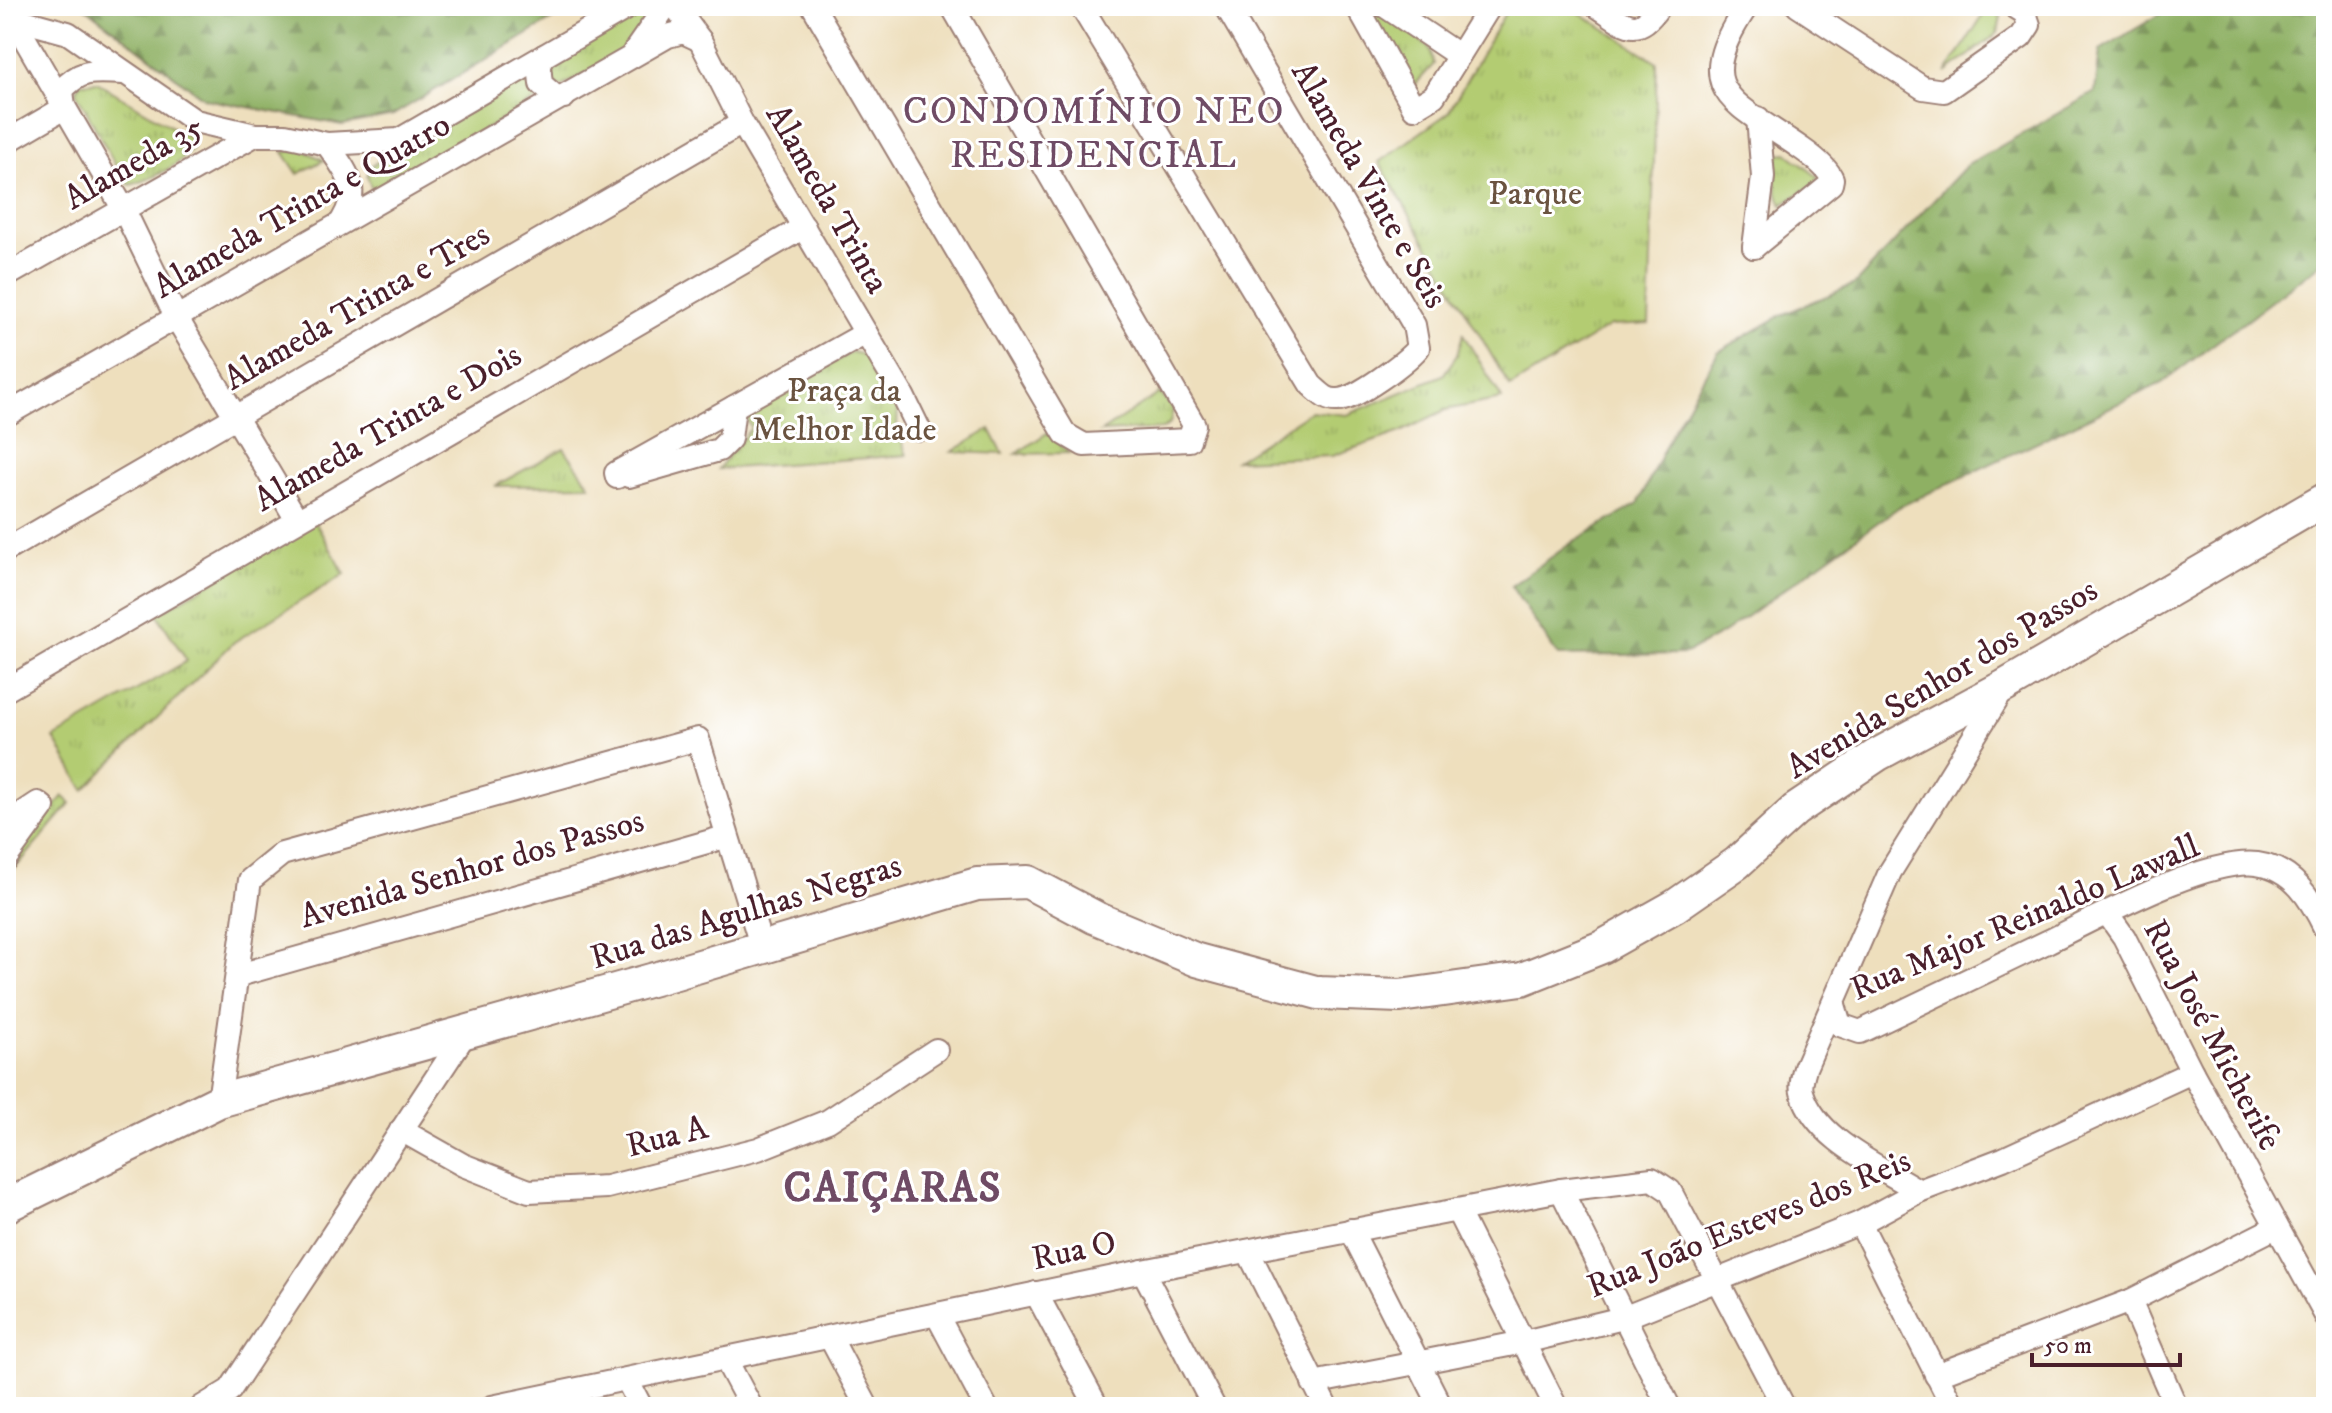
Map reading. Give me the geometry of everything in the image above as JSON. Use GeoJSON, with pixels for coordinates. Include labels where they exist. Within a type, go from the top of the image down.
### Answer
{"type":"FeatureCollection","features":[{"type":"Feature","properties":{"kind":"street"},"geometry":{"type":"LineString","coordinates":[[8,15],[68,33],[195,121],[255,135],[285,135],[327,144],[399,140],[630,6]]}},
{"type":"Feature","properties":{"kind":"street","name":"Alameda Trinta e Quatro"},"geometry":{"type":"LineString","coordinates":[[631,56],[666,6]]}},
{"type":"Feature","properties":{"kind":"street","name":"Alameda Trinta"},"geometry":{"type":"LineString","coordinates":[[675,6],[700,40],[742,123],[919,429]]}},
{"type":"Feature","properties":{"kind":"street"},"geometry":{"type":"LineString","coordinates":[[813,6],[1065,434],[1084,445],[1176,444],[1189,440],[1194,425],[952,6]]}},
{"type":"Feature","properties":{"kind":"street","name":"Alameda Vinte e Seis"},"geometry":{"type":"LineString","coordinates":[[1081,6],[1311,385],[1327,399],[1341,401],[1406,362],[1418,348],[1414,325],[1226,6]]}},
{"type":"Feature","properties":{"kind":"street"},"geometry":{"type":"LineString","coordinates":[[1357,6],[1414,108],[1434,96],[1490,6]]}},
{"type":"Feature","properties":{"kind":"street"},"geometry":{"type":"LineString","coordinates":[[1385,6],[1458,55]]}},
{"type":"Feature","properties":{"kind":"street"},"geometry":{"type":"LineString","coordinates":[[1597,6],[1630,26],[1647,24],[1659,6]]}},
{"type":"Feature","properties":{"kind":"street"},"geometry":{"type":"LineString","coordinates":[[1747,6],[1726,37],[1719,77],[1728,97],[1808,153],[1831,175],[1831,184],[1754,247],[1763,177],[1772,150],[1782,145],[1808,153]]}},
{"type":"Feature","properties":{"kind":"street"},"geometry":{"type":"LineString","coordinates":[[1798,6],[1923,88],[1944,91],[2021,37],[2029,25],[2025,13],[2014,6]]}},
{"type":"Feature","properties":{"kind":"street"},"geometry":{"type":"LineString","coordinates":[[8,15],[123,208],[176,317],[297,520]]}},
{"type":"Feature","properties":{"kind":"street","name":"Alameda Trinta e Quatro"},"geometry":{"type":"LineString","coordinates":[[6,415],[668,36],[683,32],[700,40]]}},
{"type":"Feature","properties":{"kind":"street"},"geometry":{"type":"LineString","coordinates":[[544,56],[539,64],[541,84],[556,97],[564,97]]}},
{"type":"Feature","properties":{"kind":"street"},"geometry":{"type":"LineString","coordinates":[[64,108],[62,90],[75,76],[92,71],[123,73]]}},
{"type":"Feature","properties":{"kind":"street"},"geometry":{"type":"LineString","coordinates":[[6,142],[64,108]]}},
{"type":"Feature","properties":{"kind":"street"},"geometry":{"type":"LineString","coordinates":[[1758,118],[1763,177]]}},
{"type":"Feature","properties":{"kind":"street","name":"Alameda Trinta e Tres"},"geometry":{"type":"LineString","coordinates":[[6,550],[742,123]]}},
{"type":"Feature","properties":{"kind":"street","name":"Alameda 35"},"geometry":{"type":"LineString","coordinates":[[6,276],[255,135]]}},
{"type":"Feature","properties":{"kind":"street"},"geometry":{"type":"LineString","coordinates":[[327,144],[351,185],[353,203],[342,221]]}},
{"type":"Feature","properties":{"kind":"street","name":"Alameda Trinta e Dois"},"geometry":{"type":"LineString","coordinates":[[6,690],[804,227]]}},
{"type":"Feature","properties":{"kind":"street"},"geometry":{"type":"LineString","coordinates":[[734,407],[730,439],[719,450],[617,477],[616,473],[866,333]]}},
{"type":"Feature","properties":{"kind":"street","name":"Avenida Senhor dos Passos"},"geometry":{"type":"LineString","coordinates":[[1522,979],[1602,947],[1675,906],[1737,863],[1795,810],[1877,755],[2005,686],[2326,499]]}},
{"type":"Feature","properties":{"kind":"street"},"geometry":{"type":"LineString","coordinates":[[1919,1191],[1837,1139],[1814,1115],[1801,1090],[1805,1068],[1890,872],[2005,686]]}},
{"type":"Feature","properties":{"kind":"street","name":"Avenida Senhor dos Passos"},"geometry":{"type":"LineString","coordinates":[[698,739],[725,837],[239,975],[250,880],[282,854],[698,739]]}},
{"type":"Feature","properties":{"kind":"street"},"geometry":{"type":"LineString","coordinates":[[6,824],[38,803],[43,807],[6,858]]}},
{"type":"Feature","properties":{"kind":"street"},"geometry":{"type":"LineString","coordinates":[[725,837],[761,945]]}},
{"type":"Feature","properties":{"kind":"street","name":"Rua Major Reinaldo Lawall"},"geometry":{"type":"LineString","coordinates":[[1834,1005],[1840,1025],[1860,1032],[2107,913],[2205,871],[2257,864],[2291,877],[2312,902],[2325,928]]}},
{"type":"Feature","properties":{"kind":"street","name":"Rua das Agulhas Negras"},"geometry":{"type":"LineString","coordinates":[[6,1206],[219,1101],[465,1034],[977,884],[1028,882],[1096,918],[1197,960],[1319,993],[1400,996],[1522,979]]}},
{"type":"Feature","properties":{"kind":"street","name":"Rua José Micherife"},"geometry":{"type":"LineString","coordinates":[[2107,913],[2124,937],[2192,1072],[2326,1316]]}},
{"type":"Feature","properties":{"kind":"street"},"geometry":{"type":"LineString","coordinates":[[219,1101],[239,975]]}},
{"type":"Feature","properties":{"kind":"street"},"geometry":{"type":"LineString","coordinates":[[202,1407],[230,1390],[465,1034]]}},
{"type":"Feature","properties":{"kind":"street","name":"Rua A"},"geometry":{"type":"LineString","coordinates":[[401,1130],[463,1165],[529,1191],[607,1187],[758,1149],[828,1121],[936,1050]]}},
{"type":"Feature","properties":{"kind":"street","name":"Rua João Esteves dos Reis"},"geometry":{"type":"LineString","coordinates":[[1313,1383],[1524,1342],[1623,1318],[1860,1223],[1919,1191],[2003,1159],[2192,1072]]}},
{"type":"Feature","properties":{"kind":"street","name":"Rua O"},"geometry":{"type":"LineString","coordinates":[[492,1407],[525,1404],[1036,1293],[1351,1230],[1561,1190],[1652,1179],[1670,1191],[1716,1281]]}},
{"type":"Feature","properties":{"kind":"street"},"geometry":{"type":"LineString","coordinates":[[1561,1190],[1669,1407]]}},
{"type":"Feature","properties":{"kind":"street"},"geometry":{"type":"LineString","coordinates":[[1457,1210],[1556,1407]]}},
{"type":"Feature","properties":{"kind":"street"},"geometry":{"type":"LineString","coordinates":[[1860,1223],[1953,1407]]}},
{"type":"Feature","properties":{"kind":"street"},"geometry":{"type":"LineString","coordinates":[[1936,1375],[2130,1301],[2276,1227]]}},
{"type":"Feature","properties":{"kind":"street"},"geometry":{"type":"LineString","coordinates":[[1351,1230],[1441,1407]]}},
{"type":"Feature","properties":{"kind":"street"},"geometry":{"type":"LineString","coordinates":[[1248,1251],[1326,1407]]}},
{"type":"Feature","properties":{"kind":"street"},"geometry":{"type":"LineString","coordinates":[[1143,1271],[1214,1407]]}},
{"type":"Feature","properties":{"kind":"street"},"geometry":{"type":"LineString","coordinates":[[1716,1281],[1784,1407]]}},
{"type":"Feature","properties":{"kind":"street"},"geometry":{"type":"LineString","coordinates":[[1036,1293],[1097,1407]]}},
{"type":"Feature","properties":{"kind":"street"},"geometry":{"type":"LineString","coordinates":[[2130,1301],[2176,1407]]}},
{"type":"Feature","properties":{"kind":"street"},"geometry":{"type":"LineString","coordinates":[[937,1315],[986,1407]]}},
{"type":"Feature","properties":{"kind":"street"},"geometry":{"type":"LineString","coordinates":[[830,1337],[867,1407]]}},
{"type":"Feature","properties":{"kind":"street"},"geometry":{"type":"LineString","coordinates":[[726,1360],[751,1407]]}},
{"type":"Feature","properties":{"kind":"street"},"geometry":{"type":"LineString","coordinates":[[627,1380],[641,1407]]}},
{"type":"Feature","properties":{"kind":"green space"},"geometry":{"type":"Polygon","coordinates":[[[83,6],[575,6],[393,115],[342,125],[205,99],[83,6]]]}},
{"type":"Feature","properties":{"kind":"green space"},"geometry":{"type":"Polygon","coordinates":[[[641,6],[656,6],[632,49],[561,87],[553,84],[548,68],[551,59],[641,6]]]}},
{"type":"Feature","properties":{"kind":"green space"},"geometry":{"type":"Polygon","coordinates":[[[1364,6],[1370,6],[1429,47],[1434,64],[1413,87],[1364,6]]]}},
{"type":"Feature","properties":{"kind":"green space","name":"Parque"},"geometry":{"type":"Polygon","coordinates":[[[1509,6],[1569,6],[1657,62],[1649,324],[1610,326],[1510,387],[1379,162],[1448,113],[1509,6]]]}},
{"type":"Feature","properties":{"kind":"green space"},"geometry":{"type":"Polygon","coordinates":[[[1989,6],[2001,16],[1998,33],[1946,73],[1989,6]]]}},
{"type":"Feature","properties":{"kind":"green space"},"geometry":{"type":"Polygon","coordinates":[[[2174,6],[2326,6],[2326,260],[2162,383],[1899,507],[1725,632],[1685,654],[1558,656],[1511,586],[1574,541],[1638,504],[1671,434],[1718,352],[1782,315],[1855,284],[1966,166],[2095,92],[2100,50],[2174,6]]]}},
{"type":"Feature","properties":{"kind":"green space"},"geometry":{"type":"Polygon","coordinates":[[[530,71],[542,96],[380,192],[371,187],[367,176],[372,165],[530,71]]]}},
{"type":"Feature","properties":{"kind":"green space"},"geometry":{"type":"Polygon","coordinates":[[[97,82],[190,138],[193,148],[164,171],[130,185],[123,179],[76,92],[80,83],[97,82]]]}},
{"type":"Feature","properties":{"kind":"green space"},"geometry":{"type":"Polygon","coordinates":[[[301,149],[324,160],[298,174],[283,152],[301,149]]]}},
{"type":"Feature","properties":{"kind":"green space"},"geometry":{"type":"Polygon","coordinates":[[[1787,153],[1818,177],[1816,183],[1782,205],[1776,166],[1779,154],[1787,153]]]}},
{"type":"Feature","properties":{"kind":"green space"},"geometry":{"type":"Polygon","coordinates":[[[1463,334],[1502,399],[1445,410],[1401,432],[1332,456],[1236,460],[1311,411],[1347,415],[1443,375],[1457,355],[1463,334]]]}},
{"type":"Feature","properties":{"kind":"green space","name":"Praça da Melhor Idade"},"geometry":{"type":"Polygon","coordinates":[[[852,352],[867,356],[898,404],[897,430],[907,455],[718,469],[751,428],[744,414],[852,352]]]}},
{"type":"Feature","properties":{"kind":"green space"},"geometry":{"type":"Polygon","coordinates":[[[1160,393],[1173,409],[1170,423],[1163,429],[1101,432],[1160,393]]]}},
{"type":"Feature","properties":{"kind":"green space"},"geometry":{"type":"Polygon","coordinates":[[[990,429],[1003,454],[952,452],[990,429]]]}},
{"type":"Feature","properties":{"kind":"green space"},"geometry":{"type":"Polygon","coordinates":[[[1047,433],[1069,453],[1016,454],[1047,433]]]}},
{"type":"Feature","properties":{"kind":"green space"},"geometry":{"type":"Polygon","coordinates":[[[564,448],[590,485],[495,486],[564,448]]]}},
{"type":"Feature","properties":{"kind":"green space"},"geometry":{"type":"Polygon","coordinates":[[[315,522],[345,574],[234,642],[84,790],[54,738],[187,661],[157,614],[315,522]]]}},
{"type":"Feature","properties":{"kind":"green space"},"geometry":{"type":"Polygon","coordinates":[[[63,796],[71,803],[6,879],[6,869],[63,796]]]}},
{"type":"Feature","properties":{"kind":"district","name":"CONDOMÍNIO NEO RESIDENCIAL"},"geometry":{"type":"Point","coordinates":[1094,134]}},
{"type":"Feature","properties":{"kind":"district","name":"CAIÇARAS"},"geometry":{"type":"Point","coordinates":[893,1189]}}]}
